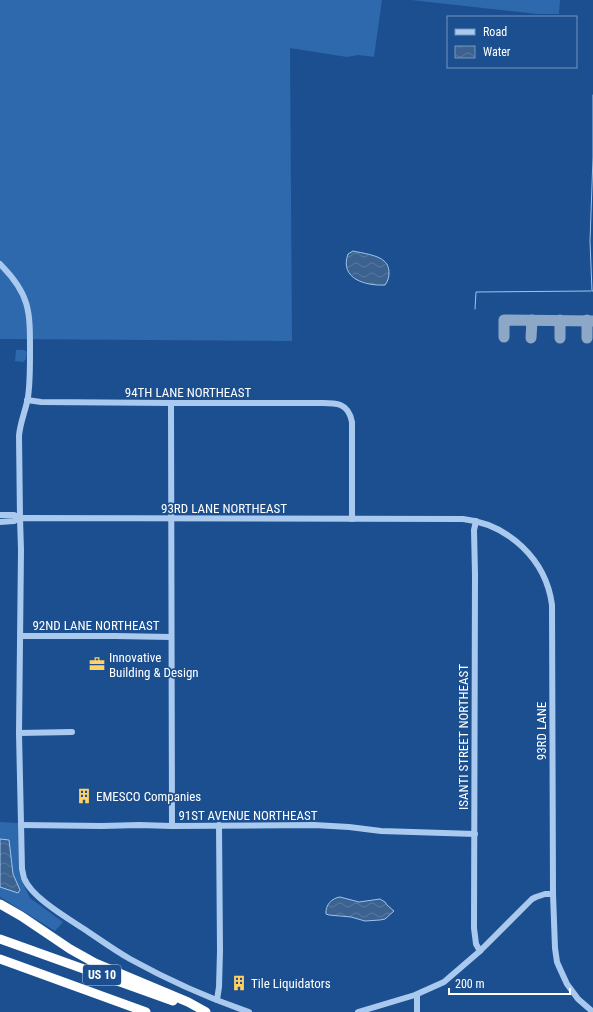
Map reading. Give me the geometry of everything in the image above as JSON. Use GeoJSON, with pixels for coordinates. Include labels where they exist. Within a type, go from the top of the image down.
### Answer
{"type":"FeatureCollection","features":[{"type":"Feature","properties":{"kind":"highway"},"geometry":{"type":"LineString","coordinates":[[0,904],[88,959],[188,1002],[206,1012]]}},
{"type":"Feature","properties":{"kind":"highway","name":"US 10"},"geometry":{"type":"LineString","coordinates":[[0,939],[203,1012]]}},
{"type":"Feature","properties":{"kind":"highway","name":"US 10"},"geometry":{"type":"LineString","coordinates":[[2,960],[146,1012]]}},
{"type":"Feature","properties":{"kind":"street"},"geometry":{"type":"LineString","coordinates":[[0,264],[17,283],[28,308],[29,321],[29,384],[20,429],[20,733],[22,869],[24,879],[38,897],[57,912],[129,958],[180,985],[249,1012]]}},
{"type":"Feature","properties":{"kind":"street","name":"94TH LANE NORTHEAST"},"geometry":{"type":"LineString","coordinates":[[27,400],[41,402],[337,404],[347,409],[352,422],[352,519]]}},
{"type":"Feature","properties":{"kind":"street"},"geometry":{"type":"LineString","coordinates":[[171,403],[172,826]]}},
{"type":"Feature","properties":{"kind":"street","name":"93RD LANE NORTHEAST"},"geometry":{"type":"LineString","coordinates":[[0,515],[14,515],[20,518],[428,519]]}},
{"type":"Feature","properties":{"kind":"street","name":"93RD LANE NORTHEAST"},"geometry":{"type":"LineString","coordinates":[[0,522],[14,521],[20,518]]}},
{"type":"Feature","properties":{"kind":"street","name":"93RD LANE"},"geometry":{"type":"LineString","coordinates":[[428,519],[476,521],[499,529],[524,547],[541,570],[547,584],[551,599],[552,611],[553,894],[555,948],[557,962],[572,991],[593,1012]]}},
{"type":"Feature","properties":{"kind":"street","name":"ISANTI STREET NORTHEAST"},"geometry":{"type":"LineString","coordinates":[[476,521],[474,530],[474,928],[476,944],[480,951]]}},
{"type":"Feature","properties":{"kind":"street","name":"92ND LANE NORTHEAST"},"geometry":{"type":"LineString","coordinates":[[21,636],[171,637]]}},
{"type":"Feature","properties":{"kind":"street"},"geometry":{"type":"LineString","coordinates":[[20,733],[72,732]]}},
{"type":"Feature","properties":{"kind":"street","name":"91ST AVENUE NORTHEAST"},"geometry":{"type":"LineString","coordinates":[[22,825],[314,825],[381,831],[475,834]]}},
{"type":"Feature","properties":{"kind":"street"},"geometry":{"type":"LineString","coordinates":[[217,1000],[219,987],[220,944],[219,826]]}},
{"type":"Feature","properties":{"kind":"street"},"geometry":{"type":"LineString","coordinates":[[358,1012],[417,995],[444,982],[480,951],[532,899],[545,894],[553,894]]}},
{"type":"Feature","properties":{"kind":"street"},"geometry":{"type":"LineString","coordinates":[[416,1012],[417,995]]}},
{"type":"Feature","properties":{"kind":"shaded area"},"geometry":{"type":"Polygon","coordinates":[[[0,0],[382,0],[374,57],[358,55],[347,57],[290,48],[292,341],[0,339],[0,0]]]}},
{"type":"Feature","properties":{"kind":"shaded area"},"geometry":{"type":"Polygon","coordinates":[[[411,0],[560,0],[559,14],[537,14],[411,0]]]}},
{"type":"Feature","properties":{"kind":"shaded area"},"geometry":{"type":"Polygon","coordinates":[[[16,350],[23,350],[27,352],[26,359],[23,362],[15,361],[16,350]]]}},
{"type":"Feature","properties":{"kind":"shaded area"},"geometry":{"type":"Polygon","coordinates":[[[0,822],[18,823],[20,877],[30,898],[63,922],[55,931],[0,897],[0,822]]]}},
{"type":"Feature","properties":{"kind":"water"},"geometry":{"type":"Polygon","coordinates":[[[353,251],[374,256],[385,262],[389,273],[385,285],[363,282],[351,275],[347,270],[346,263],[348,254],[353,251]]]}},
{"type":"Feature","properties":{"kind":"water"},"geometry":{"type":"Polygon","coordinates":[[[0,839],[9,840],[13,874],[20,890],[18,893],[0,887],[0,839]]]}},
{"type":"Feature","properties":{"kind":"water"},"geometry":{"type":"Polygon","coordinates":[[[340,897],[359,902],[380,899],[394,911],[385,919],[365,921],[351,917],[326,914],[330,902],[340,897]]]}},
{"type":"Feature","properties":{"kind":"waterway"},"geometry":{"type":"LineString","coordinates":[[593,95],[593,157],[590,241],[593,291]]}},
{"type":"Feature","properties":{"kind":"waterway"},"geometry":{"type":"LineString","coordinates":[[475,309],[476,292],[591,291]]}},
{"type":"Feature","properties":{"kind":"taxiway"},"geometry":{"type":"LineString","coordinates":[[504,337],[504,320],[593,321]]}},
{"type":"Feature","properties":{"kind":"taxiway"},"geometry":{"type":"LineString","coordinates":[[531,338],[532,320]]}},
{"type":"Feature","properties":{"kind":"taxiway"},"geometry":{"type":"LineString","coordinates":[[560,320],[560,338]]}},
{"type":"Feature","properties":{"kind":"taxiway"},"geometry":{"type":"LineString","coordinates":[[587,320],[587,338]]}},
{"type":"Feature","properties":{"kind":"place","name":"Innovative Building & Design"},"geometry":{"type":"Point","coordinates":[97,664]}},
{"type":"Feature","properties":{"kind":"place","name":"EMESCO Companies"},"geometry":{"type":"Point","coordinates":[84,796]}},
{"type":"Feature","properties":{"kind":"place","name":"Tile Liquidators"},"geometry":{"type":"Point","coordinates":[239,983]}}]}
